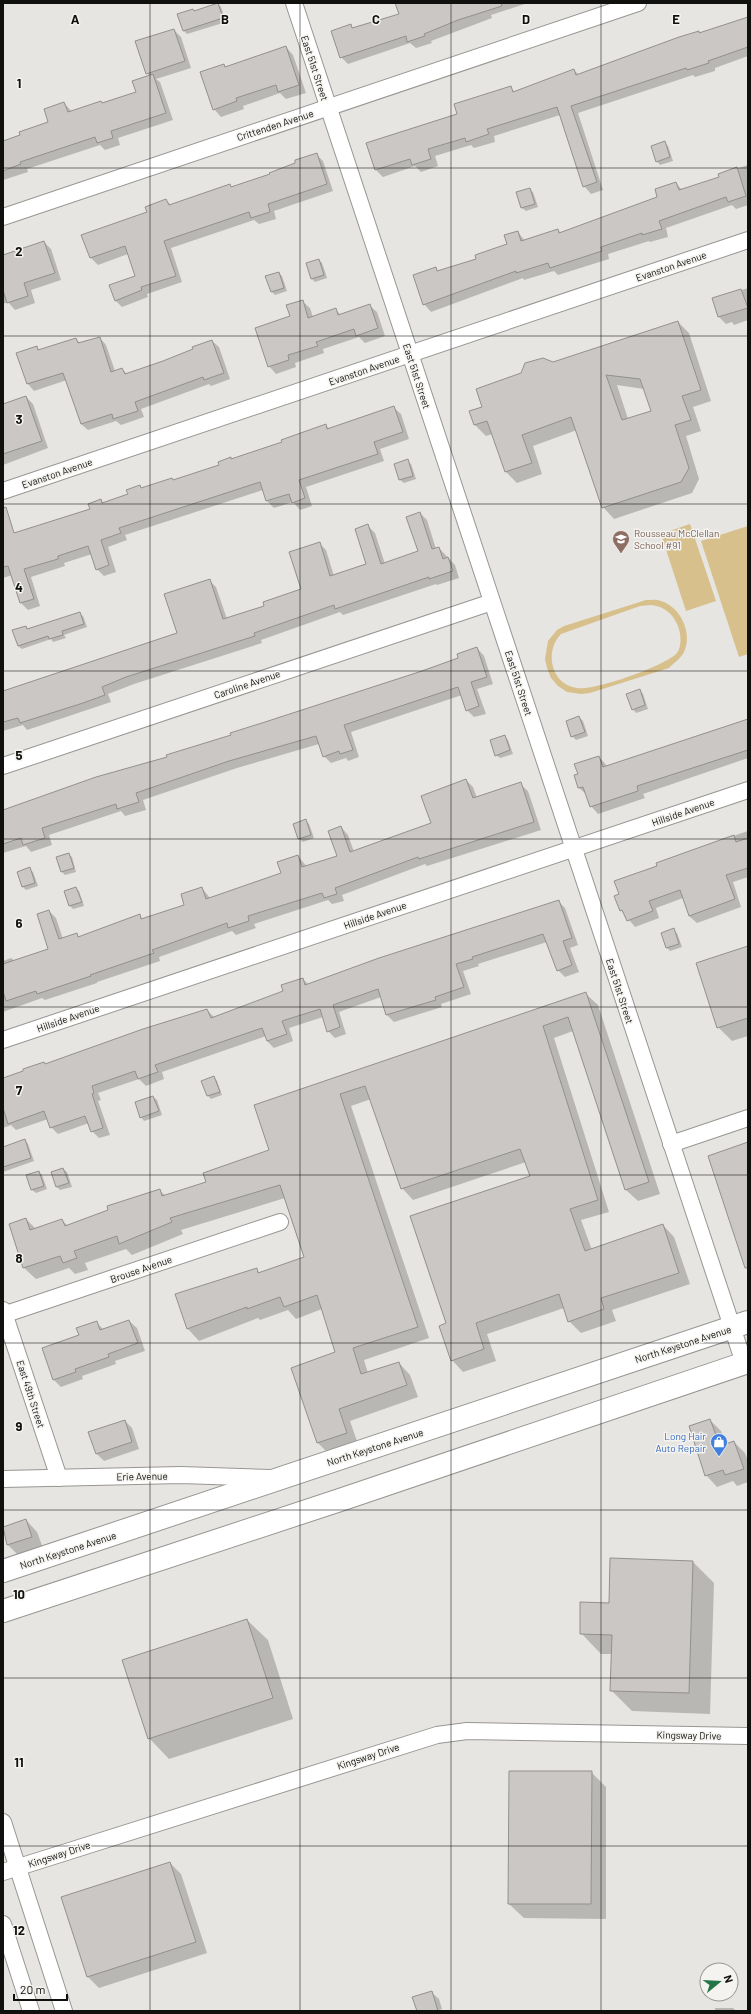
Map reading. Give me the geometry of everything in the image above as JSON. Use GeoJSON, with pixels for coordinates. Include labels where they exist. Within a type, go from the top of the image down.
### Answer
{"type":"FeatureCollection","features":[{"type":"Feature","properties":{"kind":"main road","name":"North Keystone Avenue"},"geometry":{"type":"LineString","coordinates":[[3,1571],[740,1325]]}},
{"type":"Feature","properties":{"kind":"main road"},"geometry":{"type":"LineString","coordinates":[[3,1611],[329,1504],[746,1363]]}},
{"type":"Feature","properties":{"kind":"street","name":"East 51st Street"},"geometry":{"type":"LineString","coordinates":[[294,3],[671,1144],[740,1325],[746,1363]]}},
{"type":"Feature","properties":{"kind":"street","name":"Crittenden Avenue"},"geometry":{"type":"LineString","coordinates":[[3,217],[638,3]]}},
{"type":"Feature","properties":{"kind":"street","name":"Evanston Avenue"},"geometry":{"type":"LineString","coordinates":[[3,491],[748,240]]}},
{"type":"Feature","properties":{"kind":"street","name":"Caroline Avenue"},"geometry":{"type":"LineString","coordinates":[[3,766],[492,602]]}},
{"type":"Feature","properties":{"kind":"street","name":"Hillside Avenue"},"geometry":{"type":"LineString","coordinates":[[3,1040],[748,790]]}},
{"type":"Feature","properties":{"kind":"street"},"geometry":{"type":"LineString","coordinates":[[671,1144],[748,1118]]}},
{"type":"Feature","properties":{"kind":"street","name":"Brouse Avenue"},"geometry":{"type":"LineString","coordinates":[[4,1313],[280,1222]]}},
{"type":"Feature","properties":{"kind":"street","name":"East 49th Street"},"geometry":{"type":"LineString","coordinates":[[4,1313],[59,1478]]}},
{"type":"Feature","properties":{"kind":"street","name":"Erie Avenue"},"geometry":{"type":"LineString","coordinates":[[3,1479],[181,1475],[282,1478]]}},
{"type":"Feature","properties":{"kind":"street","name":"Kingsway Drive"},"geometry":{"type":"LineString","coordinates":[[10,1869],[437,1735],[467,1731],[748,1736]]}},
{"type":"Feature","properties":{"kind":"street"},"geometry":{"type":"LineString","coordinates":[[3,1822],[10,1869],[64,2011]]}},
{"type":"Feature","properties":{"kind":"street"},"geometry":{"type":"LineString","coordinates":[[3,1924],[31,2011]]}},
{"type":"Feature","properties":{"kind":"shaded area"},"geometry":{"type":"Polygon","coordinates":[[[690,524],[716,601],[686,611],[661,534],[690,524]]]}},
{"type":"Feature","properties":{"kind":"shaded area"},"geometry":{"type":"Polygon","coordinates":[[[748,526],[748,654],[739,657],[701,541],[748,526]]]}},
{"type":"Feature","properties":{"kind":"shaded area"},"geometry":{"type":"Polygon","coordinates":[[[646,600],[658,600],[668,604],[679,615],[686,630],[687,637],[683,654],[669,668],[590,693],[581,694],[567,692],[558,686],[551,678],[547,668],[545,659],[548,641],[557,630],[564,626],[646,600]],[[640,606],[561,634],[553,649],[552,658],[556,674],[561,681],[568,686],[577,688],[599,686],[645,671],[677,653],[680,647],[680,636],[676,622],[668,611],[656,606],[640,606]]]}},
{"type":"Feature","properties":{"kind":"building"},"geometry":{"type":"Polygon","coordinates":[[[218,3],[223,18],[183,31],[177,14],[193,9],[194,11],[218,3]]]}},
{"type":"Feature","properties":{"kind":"building"},"geometry":{"type":"Polygon","coordinates":[[[395,3],[501,3],[502,6],[458,20],[424,34],[425,36],[407,42],[406,36],[340,58],[331,31],[351,24],[352,28],[399,14],[395,3]]]}},
{"type":"Feature","properties":{"kind":"building"},"geometry":{"type":"Polygon","coordinates":[[[748,17],[748,47],[708,61],[709,63],[687,70],[686,68],[571,106],[597,182],[583,187],[557,107],[487,129],[489,134],[466,142],[465,138],[428,149],[431,159],[412,165],[410,159],[375,170],[366,143],[457,114],[454,104],[511,86],[513,92],[574,69],[576,75],[679,37],[699,31],[699,33],[748,17]]]}},
{"type":"Feature","properties":{"kind":"building"},"geometry":{"type":"Polygon","coordinates":[[[174,29],[185,61],[146,74],[135,41],[174,29]]]}},
{"type":"Feature","properties":{"kind":"building"},"geometry":{"type":"Polygon","coordinates":[[[286,46],[299,85],[278,92],[276,85],[236,98],[237,101],[213,110],[200,72],[224,64],[225,67],[286,46]]]}},
{"type":"Feature","properties":{"kind":"building"},"geometry":{"type":"Polygon","coordinates":[[[153,74],[166,113],[111,131],[113,138],[97,143],[95,137],[20,162],[21,164],[3,171],[3,141],[20,135],[19,132],[48,122],[44,109],[64,102],[68,112],[101,101],[102,103],[136,92],[132,81],[153,74]]]}},
{"type":"Feature","properties":{"kind":"building"},"geometry":{"type":"Polygon","coordinates":[[[665,141],[670,157],[656,162],[651,146],[665,141]]]}},
{"type":"Feature","properties":{"kind":"building"},"geometry":{"type":"Polygon","coordinates":[[[317,153],[327,184],[268,204],[270,212],[251,218],[249,212],[164,241],[176,276],[141,287],[142,290],[115,301],[109,285],[135,276],[125,246],[90,258],[81,235],[147,212],[145,207],[166,199],[169,205],[230,184],[231,187],[270,174],[269,173],[295,163],[295,160],[317,153]]]}},
{"type":"Feature","properties":{"kind":"building"},"geometry":{"type":"Polygon","coordinates":[[[737,167],[746,196],[728,202],[726,197],[659,221],[662,229],[642,235],[642,233],[601,247],[602,251],[550,268],[548,263],[516,273],[516,271],[423,305],[413,275],[436,267],[437,271],[476,259],[475,255],[507,244],[504,235],[518,231],[521,241],[558,229],[559,233],[657,197],[655,189],[676,182],[679,190],[719,177],[718,174],[737,167]]]}},
{"type":"Feature","properties":{"kind":"building"},"geometry":{"type":"Polygon","coordinates":[[[530,188],[535,204],[521,208],[516,192],[530,188]]]}},
{"type":"Feature","properties":{"kind":"building"},"geometry":{"type":"Polygon","coordinates":[[[44,241],[55,273],[24,283],[28,296],[7,303],[3,290],[3,255],[44,241]]]}},
{"type":"Feature","properties":{"kind":"building"},"geometry":{"type":"Polygon","coordinates":[[[319,259],[324,275],[311,279],[306,263],[319,259]]]}},
{"type":"Feature","properties":{"kind":"building"},"geometry":{"type":"Polygon","coordinates":[[[279,272],[284,288],[271,292],[265,276],[279,272]]]}},
{"type":"Feature","properties":{"kind":"building"},"geometry":{"type":"Polygon","coordinates":[[[741,289],[748,308],[718,317],[712,298],[741,289]]]}},
{"type":"Feature","properties":{"kind":"building"},"geometry":{"type":"Polygon","coordinates":[[[303,300],[308,318],[336,308],[338,315],[370,304],[378,328],[356,336],[354,329],[316,342],[318,346],[288,355],[289,360],[268,367],[255,328],[290,316],[286,305],[303,300]]]}},
{"type":"Feature","properties":{"kind":"building"},"geometry":{"type":"Polygon","coordinates":[[[678,321],[701,390],[682,396],[691,420],[675,425],[689,468],[681,482],[602,508],[571,417],[522,435],[532,463],[505,472],[487,421],[474,425],[469,411],[482,407],[476,389],[521,373],[525,363],[543,358],[553,362],[678,321]],[[606,375],[622,420],[651,411],[640,379],[606,375]]]}},
{"type":"Feature","properties":{"kind":"building"},"geometry":{"type":"Polygon","coordinates":[[[100,337],[111,372],[122,368],[125,374],[163,361],[193,349],[192,347],[212,340],[224,373],[204,380],[203,377],[135,402],[138,411],[113,419],[112,414],[81,424],[63,373],[27,384],[16,353],[37,346],[38,350],[76,338],[78,343],[100,337]]]}},
{"type":"Feature","properties":{"kind":"building"},"geometry":{"type":"Polygon","coordinates":[[[26,396],[42,441],[3,454],[3,404],[26,396]]]}},
{"type":"Feature","properties":{"kind":"building"},"geometry":{"type":"Polygon","coordinates":[[[394,406],[403,432],[374,442],[378,454],[299,480],[305,498],[292,503],[289,494],[266,501],[260,482],[119,528],[121,533],[101,540],[109,565],[96,570],[88,546],[58,556],[58,559],[24,569],[34,599],[20,603],[8,566],[3,567],[3,508],[6,507],[14,533],[90,509],[88,504],[101,499],[102,503],[128,494],[126,490],[140,485],[141,488],[172,478],[173,480],[219,465],[218,462],[231,457],[231,459],[282,442],[281,440],[326,424],[327,429],[394,406]]]}},
{"type":"Feature","properties":{"kind":"building"},"geometry":{"type":"Polygon","coordinates":[[[408,459],[413,476],[399,480],[394,464],[408,459]]]}},
{"type":"Feature","properties":{"kind":"building"},"geometry":{"type":"Polygon","coordinates":[[[420,512],[432,549],[439,547],[443,559],[448,557],[453,571],[429,579],[429,577],[335,609],[334,605],[254,633],[255,636],[126,677],[102,687],[105,695],[83,703],[20,723],[18,718],[3,722],[3,691],[177,633],[164,594],[210,579],[223,619],[264,606],[263,602],[301,589],[289,552],[320,542],[330,576],[366,564],[355,529],[368,524],[381,564],[418,551],[406,517],[420,512]]]}},
{"type":"Feature","properties":{"kind":"building"},"geometry":{"type":"Polygon","coordinates":[[[80,612],[84,624],[62,631],[63,635],[49,639],[48,636],[18,646],[12,630],[26,626],[27,629],[80,612]]]}},
{"type":"Feature","properties":{"kind":"building"},"geometry":{"type":"Polygon","coordinates":[[[477,647],[487,677],[471,682],[479,706],[466,711],[458,687],[344,725],[353,750],[340,754],[339,751],[323,757],[316,736],[229,761],[136,793],[139,802],[117,809],[116,804],[42,828],[45,838],[23,845],[21,838],[3,844],[3,810],[96,777],[167,757],[166,755],[231,735],[230,733],[422,671],[458,658],[457,654],[477,647]]]}},
{"type":"Feature","properties":{"kind":"building"},"geometry":{"type":"Polygon","coordinates":[[[640,689],[645,705],[632,710],[626,694],[640,689]]]}},
{"type":"Feature","properties":{"kind":"building"},"geometry":{"type":"Polygon","coordinates":[[[579,716],[585,732],[571,737],[566,721],[579,716]]]}},
{"type":"Feature","properties":{"kind":"building"},"geometry":{"type":"Polygon","coordinates":[[[748,719],[748,750],[637,786],[638,791],[590,807],[583,787],[578,788],[574,775],[578,774],[574,764],[599,756],[603,767],[748,719]]]}},
{"type":"Feature","properties":{"kind":"building"},"geometry":{"type":"Polygon","coordinates":[[[505,735],[510,750],[495,756],[490,740],[505,735]]]}},
{"type":"Feature","properties":{"kind":"building"},"geometry":{"type":"Polygon","coordinates":[[[466,779],[473,798],[521,782],[534,822],[419,859],[418,857],[335,888],[337,894],[324,898],[322,893],[248,916],[249,921],[228,928],[227,923],[152,950],[154,953],[90,975],[91,976],[37,994],[36,991],[6,1001],[3,991],[3,964],[48,949],[37,914],[49,910],[59,939],[77,933],[78,937],[140,914],[141,919],[184,905],[181,894],[202,887],[206,899],[281,873],[277,862],[298,855],[302,867],[337,856],[328,831],[341,826],[350,852],[431,823],[421,796],[466,779]]]}},
{"type":"Feature","properties":{"kind":"building"},"geometry":{"type":"Polygon","coordinates":[[[306,819],[311,835],[298,839],[293,824],[306,819]]]}},
{"type":"Feature","properties":{"kind":"building"},"geometry":{"type":"Polygon","coordinates":[[[734,835],[736,842],[748,838],[748,868],[726,875],[735,899],[689,916],[680,890],[649,901],[653,911],[627,921],[622,910],[620,911],[614,896],[619,894],[614,881],[657,866],[656,863],[734,835]]]}},
{"type":"Feature","properties":{"kind":"building"},"geometry":{"type":"Polygon","coordinates":[[[69,853],[74,868],[61,872],[56,857],[69,853]]]}},
{"type":"Feature","properties":{"kind":"building"},"geometry":{"type":"Polygon","coordinates":[[[30,867],[35,883],[22,887],[17,872],[30,867]]]}},
{"type":"Feature","properties":{"kind":"building"},"geometry":{"type":"Polygon","coordinates":[[[76,887],[82,902],[69,906],[64,891],[76,887]]]}},
{"type":"Feature","properties":{"kind":"building"},"geometry":{"type":"Polygon","coordinates":[[[559,900],[572,938],[563,941],[572,965],[557,971],[543,934],[472,957],[473,959],[456,964],[464,987],[435,997],[436,1000],[386,1015],[378,989],[333,1005],[340,1027],[327,1032],[320,1009],[282,1021],[287,1034],[267,1041],[262,1028],[155,1065],[158,1072],[138,1079],[135,1071],[92,1086],[94,1093],[92,1094],[103,1128],[91,1132],[85,1116],[50,1128],[44,1111],[8,1124],[3,1108],[3,1078],[23,1071],[23,1069],[44,1062],[45,1064],[143,1029],[207,1009],[211,1018],[283,991],[281,985],[303,978],[305,985],[379,958],[559,900]]]}},
{"type":"Feature","properties":{"kind":"building"},"geometry":{"type":"Polygon","coordinates":[[[674,928],[679,944],[666,948],[661,933],[674,928]]]}},
{"type":"Feature","properties":{"kind":"building"},"geometry":{"type":"Polygon","coordinates":[[[748,946],[748,1018],[717,1028],[696,963],[748,946]]]}},
{"type":"Feature","properties":{"kind":"building"},"geometry":{"type":"Polygon","coordinates":[[[586,992],[649,1182],[625,1190],[568,1017],[543,1026],[598,1200],[570,1209],[585,1251],[663,1224],[679,1273],[601,1298],[604,1309],[568,1322],[559,1294],[476,1323],[484,1349],[451,1361],[439,1326],[446,1323],[410,1216],[530,1176],[520,1149],[401,1189],[365,1086],[340,1094],[418,1327],[353,1348],[361,1374],[399,1362],[407,1385],[339,1409],[347,1433],[317,1443],[291,1368],[335,1352],[317,1295],[284,1307],[280,1297],[247,1309],[247,1307],[187,1329],[175,1294],[257,1268],[258,1273],[304,1257],[280,1185],[170,1218],[172,1222],[119,1244],[117,1236],[74,1251],[77,1258],[63,1263],[60,1256],[23,1268],[9,1224],[26,1218],[30,1230],[62,1219],[65,1226],[108,1210],[107,1206],[160,1189],[162,1196],[206,1182],[203,1173],[269,1150],[254,1105],[586,992]]]}},
{"type":"Feature","properties":{"kind":"building"},"geometry":{"type":"Polygon","coordinates":[[[214,1076],[220,1092],[207,1096],[201,1081],[214,1076]]]}},
{"type":"Feature","properties":{"kind":"building"},"geometry":{"type":"Polygon","coordinates":[[[153,1096],[159,1111],[140,1118],[135,1102],[153,1096]]]}},
{"type":"Feature","properties":{"kind":"building"},"geometry":{"type":"Polygon","coordinates":[[[25,1139],[31,1158],[3,1167],[3,1147],[25,1139]]]}},
{"type":"Feature","properties":{"kind":"building"},"geometry":{"type":"Polygon","coordinates":[[[748,1142],[748,1268],[745,1268],[708,1156],[748,1142]]]}},
{"type":"Feature","properties":{"kind":"building"},"geometry":{"type":"Polygon","coordinates":[[[63,1168],[69,1183],[56,1187],[51,1172],[63,1168]]]}},
{"type":"Feature","properties":{"kind":"building"},"geometry":{"type":"Polygon","coordinates":[[[39,1171],[44,1186],[31,1190],[26,1175],[39,1171]]]}},
{"type":"Feature","properties":{"kind":"building"},"geometry":{"type":"Polygon","coordinates":[[[129,1320],[138,1343],[108,1354],[109,1357],[75,1369],[76,1372],[53,1380],[42,1348],[79,1335],[76,1328],[97,1321],[100,1330],[129,1320]]]}},
{"type":"Feature","properties":{"kind":"building","name":"Long Hair Auto Repair"},"geometry":{"type":"Polygon","coordinates":[[[710,1419],[720,1446],[734,1441],[744,1469],[725,1475],[723,1470],[705,1476],[689,1426],[710,1419]]]}},
{"type":"Feature","properties":{"kind":"building"},"geometry":{"type":"Polygon","coordinates":[[[125,1420],[132,1442],[96,1454],[88,1432],[125,1420]]]}},
{"type":"Feature","properties":{"kind":"building"},"geometry":{"type":"Polygon","coordinates":[[[26,1519],[32,1537],[7,1545],[3,1527],[26,1519]]]}},
{"type":"Feature","properties":{"kind":"building"},"geometry":{"type":"Polygon","coordinates":[[[610,1558],[693,1561],[689,1693],[610,1691],[612,1635],[580,1634],[580,1602],[609,1603],[610,1558]]]}},
{"type":"Feature","properties":{"kind":"building"},"geometry":{"type":"Polygon","coordinates":[[[247,1619],[273,1698],[148,1739],[122,1660],[247,1619]]]}},
{"type":"Feature","properties":{"kind":"building"},"geometry":{"type":"Polygon","coordinates":[[[509,1771],[592,1771],[591,1904],[508,1904],[509,1771]]]}},
{"type":"Feature","properties":{"kind":"building"},"geometry":{"type":"Polygon","coordinates":[[[170,1862],[196,1942],[87,1977],[61,1897],[170,1862]]]}},
{"type":"Feature","properties":{"kind":"building"},"geometry":{"type":"Polygon","coordinates":[[[432,1991],[438,2011],[417,2011],[412,1997],[432,1991]]]}},
{"type":"Feature","properties":{"kind":"place","name":"Rousseau McClellan School #91"},"geometry":{"type":"Point","coordinates":[621,554]}},
{"type":"Feature","properties":{"kind":"place","name":"Long Hair Auto Repair"},"geometry":{"type":"Point","coordinates":[719,1457]}}]}
